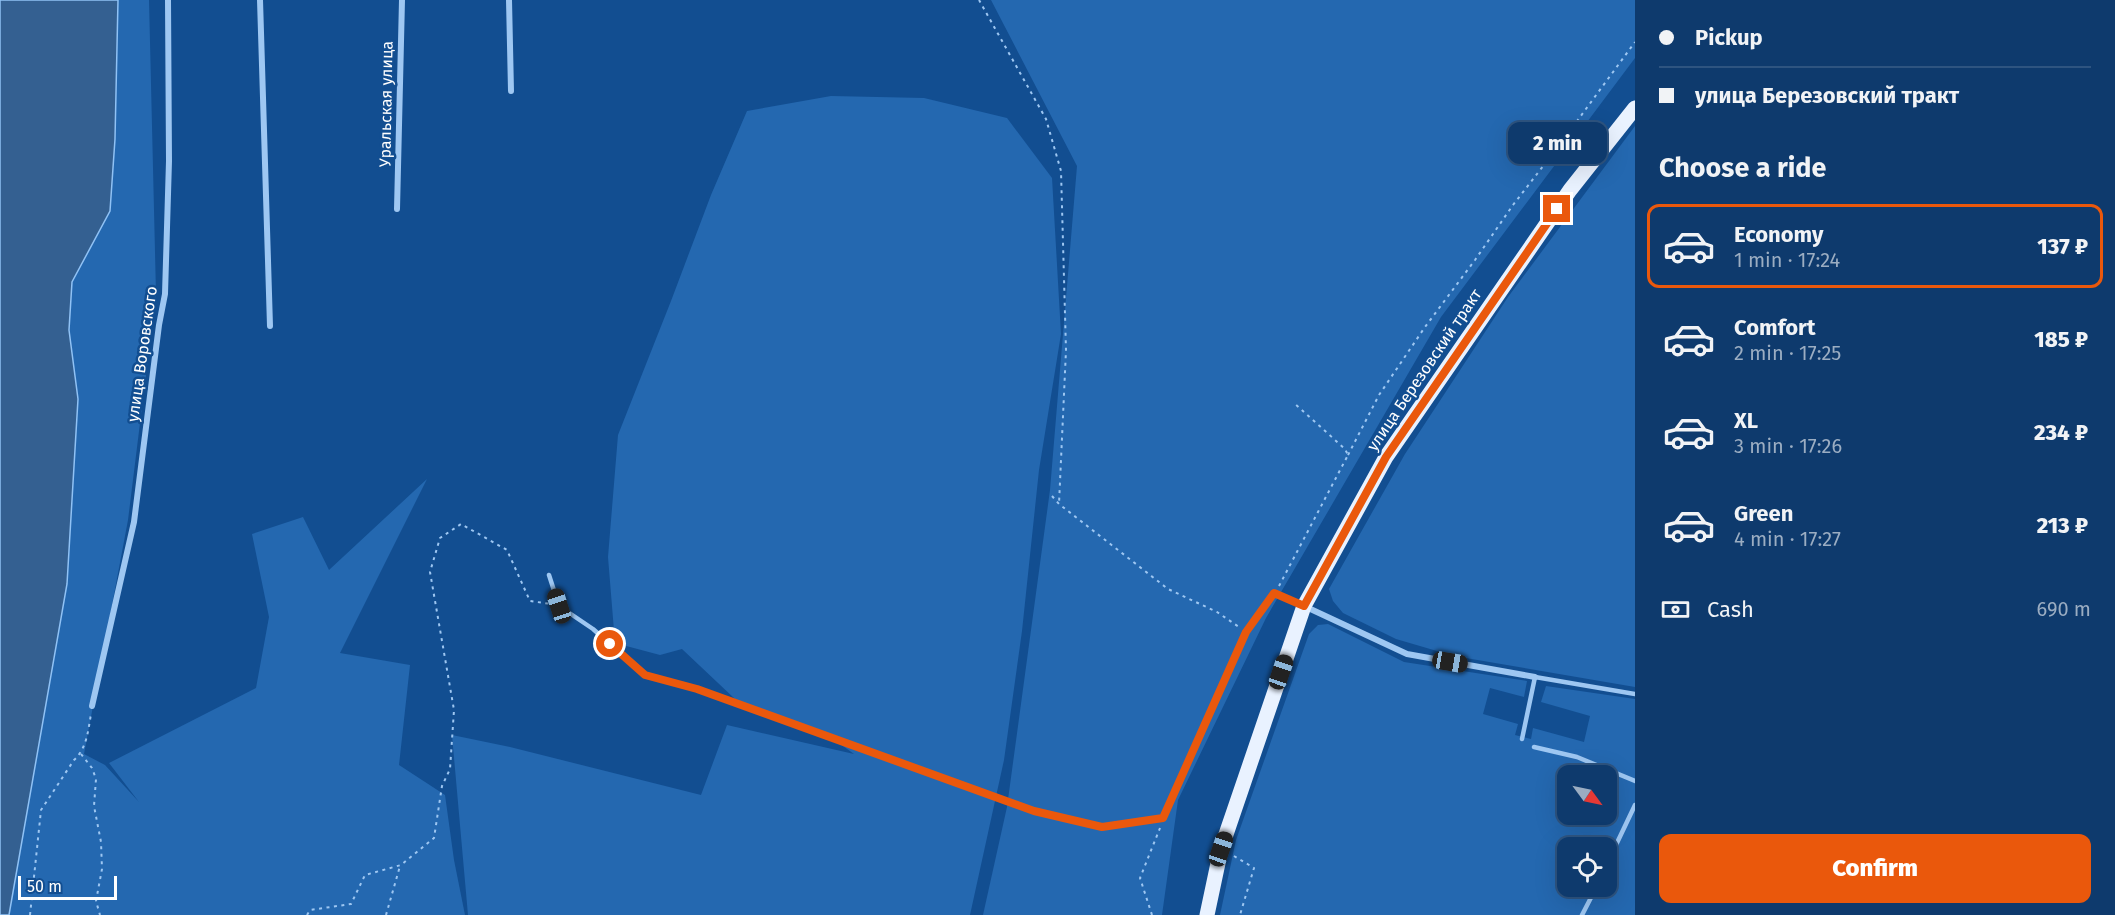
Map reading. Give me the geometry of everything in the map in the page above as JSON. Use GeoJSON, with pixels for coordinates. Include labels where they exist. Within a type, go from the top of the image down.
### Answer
{"type":"FeatureCollection","features":[{"type":"Feature","properties":{"kind":"main road","name":"улица Березовский тракт"},"geometry":{"type":"LineString","coordinates":[[1207,915],[1221,849],[1304,606],[1386,457],[1570,190],[1635,108]]}},
{"type":"Feature","properties":{"kind":"street","name":"улица Воровского"},"geometry":{"type":"LineString","coordinates":[[92,706],[134,522],[165,294],[169,161],[168,0]]}},
{"type":"Feature","properties":{"kind":"street"},"geometry":{"type":"LineString","coordinates":[[260,0],[270,326]]}},
{"type":"Feature","properties":{"kind":"street","name":"Уральская улица"},"geometry":{"type":"LineString","coordinates":[[397,209],[402,0]]}},
{"type":"Feature","properties":{"kind":"street"},"geometry":{"type":"LineString","coordinates":[[509,0],[511,91]]}},
{"type":"Feature","properties":{"kind":"street"},"geometry":{"type":"LineString","coordinates":[[1304,606],[1407,654],[1535,677]]}},
{"type":"Feature","properties":{"kind":"lane"},"geometry":{"type":"LineString","coordinates":[[549,575],[559,606],[593,629],[645,675],[697,689],[1034,811],[1102,827],[1163,818],[1246,632],[1274,593],[1304,606]]}},
{"type":"Feature","properties":{"kind":"lane"},"geometry":{"type":"LineString","coordinates":[[1522,739],[1535,677],[1635,694]]}},
{"type":"Feature","properties":{"kind":"lane"},"geometry":{"type":"LineString","coordinates":[[1534,747],[1577,757],[1635,781]]}},
{"type":"Feature","properties":{"kind":"lane"},"geometry":{"type":"LineString","coordinates":[[1617,843],[1635,805]]}},
{"type":"Feature","properties":{"kind":"lane"},"geometry":{"type":"LineString","coordinates":[[1582,915],[1591,897]]}},
{"type":"Feature","properties":{"kind":"path"},"geometry":{"type":"LineString","coordinates":[[979,0],[1046,119],[1061,171],[1066,350],[1059,504]]}},
{"type":"Feature","properties":{"kind":"path"},"geometry":{"type":"LineString","coordinates":[[1274,593],[1284,579],[1379,395],[1512,205],[1635,42]]}},
{"type":"Feature","properties":{"kind":"path"},"geometry":{"type":"LineString","coordinates":[[1294,403],[1345,449],[1348,455]]}},
{"type":"Feature","properties":{"kind":"path"},"geometry":{"type":"LineString","coordinates":[[1052,496],[1059,504],[1168,589],[1216,612],[1246,632]]}},
{"type":"Feature","properties":{"kind":"path"},"geometry":{"type":"LineString","coordinates":[[307,915],[310,909],[351,904],[365,875],[400,865],[434,838],[442,786],[450,769],[453,710],[430,572],[440,538],[461,524],[507,550],[530,602],[559,606]]}},
{"type":"Feature","properties":{"kind":"path"},"geometry":{"type":"LineString","coordinates":[[30,915],[41,810],[74,760],[81,754],[92,706]]}},
{"type":"Feature","properties":{"kind":"path"},"geometry":{"type":"LineString","coordinates":[[81,754],[93,768],[96,779],[94,806],[101,842],[102,869],[96,901],[100,915]]}},
{"type":"Feature","properties":{"kind":"path"},"geometry":{"type":"LineString","coordinates":[[1152,915],[1140,878],[1163,818]]}},
{"type":"Feature","properties":{"kind":"path"},"geometry":{"type":"LineString","coordinates":[[1221,849],[1254,868],[1240,915]]}},
{"type":"Feature","properties":{"kind":"path"},"geometry":{"type":"LineString","coordinates":[[386,915],[400,865]]}},
{"type":"Feature","properties":{"kind":"shaded area"},"geometry":{"type":"Polygon","coordinates":[[[0,0],[118,0],[115,139],[110,211],[72,282],[69,330],[78,399],[67,584],[9,915],[0,915],[0,0]]]}},
{"type":"Feature","properties":{"kind":"shaded area"},"geometry":{"type":"Polygon","coordinates":[[[118,0],[149,0],[156,294],[128,520],[84,754],[105,765],[139,802],[109,763],[256,688],[269,617],[252,534],[303,517],[329,570],[427,479],[340,653],[410,665],[399,765],[445,795],[454,860],[465,915],[9,915],[67,584],[78,399],[69,330],[72,282],[110,211],[115,139],[118,0]]]}},
{"type":"Feature","properties":{"kind":"shaded area"},"geometry":{"type":"Polygon","coordinates":[[[991,0],[1635,0],[1635,58],[1441,317],[1266,618],[1178,800],[1162,915],[983,915],[1007,807],[1050,490],[1077,166],[991,0]]]}},
{"type":"Feature","properties":{"kind":"shaded area"},"geometry":{"type":"Polygon","coordinates":[[[831,96],[924,98],[1007,118],[1052,178],[1061,334],[1039,470],[1022,631],[1004,760],[970,915],[468,915],[452,735],[510,747],[701,795],[727,725],[854,754],[832,738],[735,699],[682,649],[660,655],[615,643],[608,557],[618,435],[711,195],[747,111],[831,96]]]}},
{"type":"Feature","properties":{"kind":"shaded area"},"geometry":{"type":"Polygon","coordinates":[[[1635,126],[1635,687],[1454,656],[1396,639],[1343,613],[1333,601],[1329,589],[1405,454],[1508,297],[1635,126]]]}},
{"type":"Feature","properties":{"kind":"shaded area"},"geometry":{"type":"Polygon","coordinates":[[[1328,624],[1404,662],[1527,681],[1524,697],[1490,688],[1483,714],[1518,724],[1515,735],[1531,739],[1533,728],[1584,742],[1590,716],[1541,702],[1546,686],[1635,699],[1635,915],[1220,915],[1236,840],[1309,634],[1318,625],[1328,624]]]}},
{"type":"Feature","properties":{"kind":"route"},"geometry":{"type":"LineString","coordinates":[[610,644],[645,675],[697,689],[1034,811],[1102,827],[1163,818],[1246,632],[1274,593],[1304,606],[1386,457],[1557,209]]}}]}
